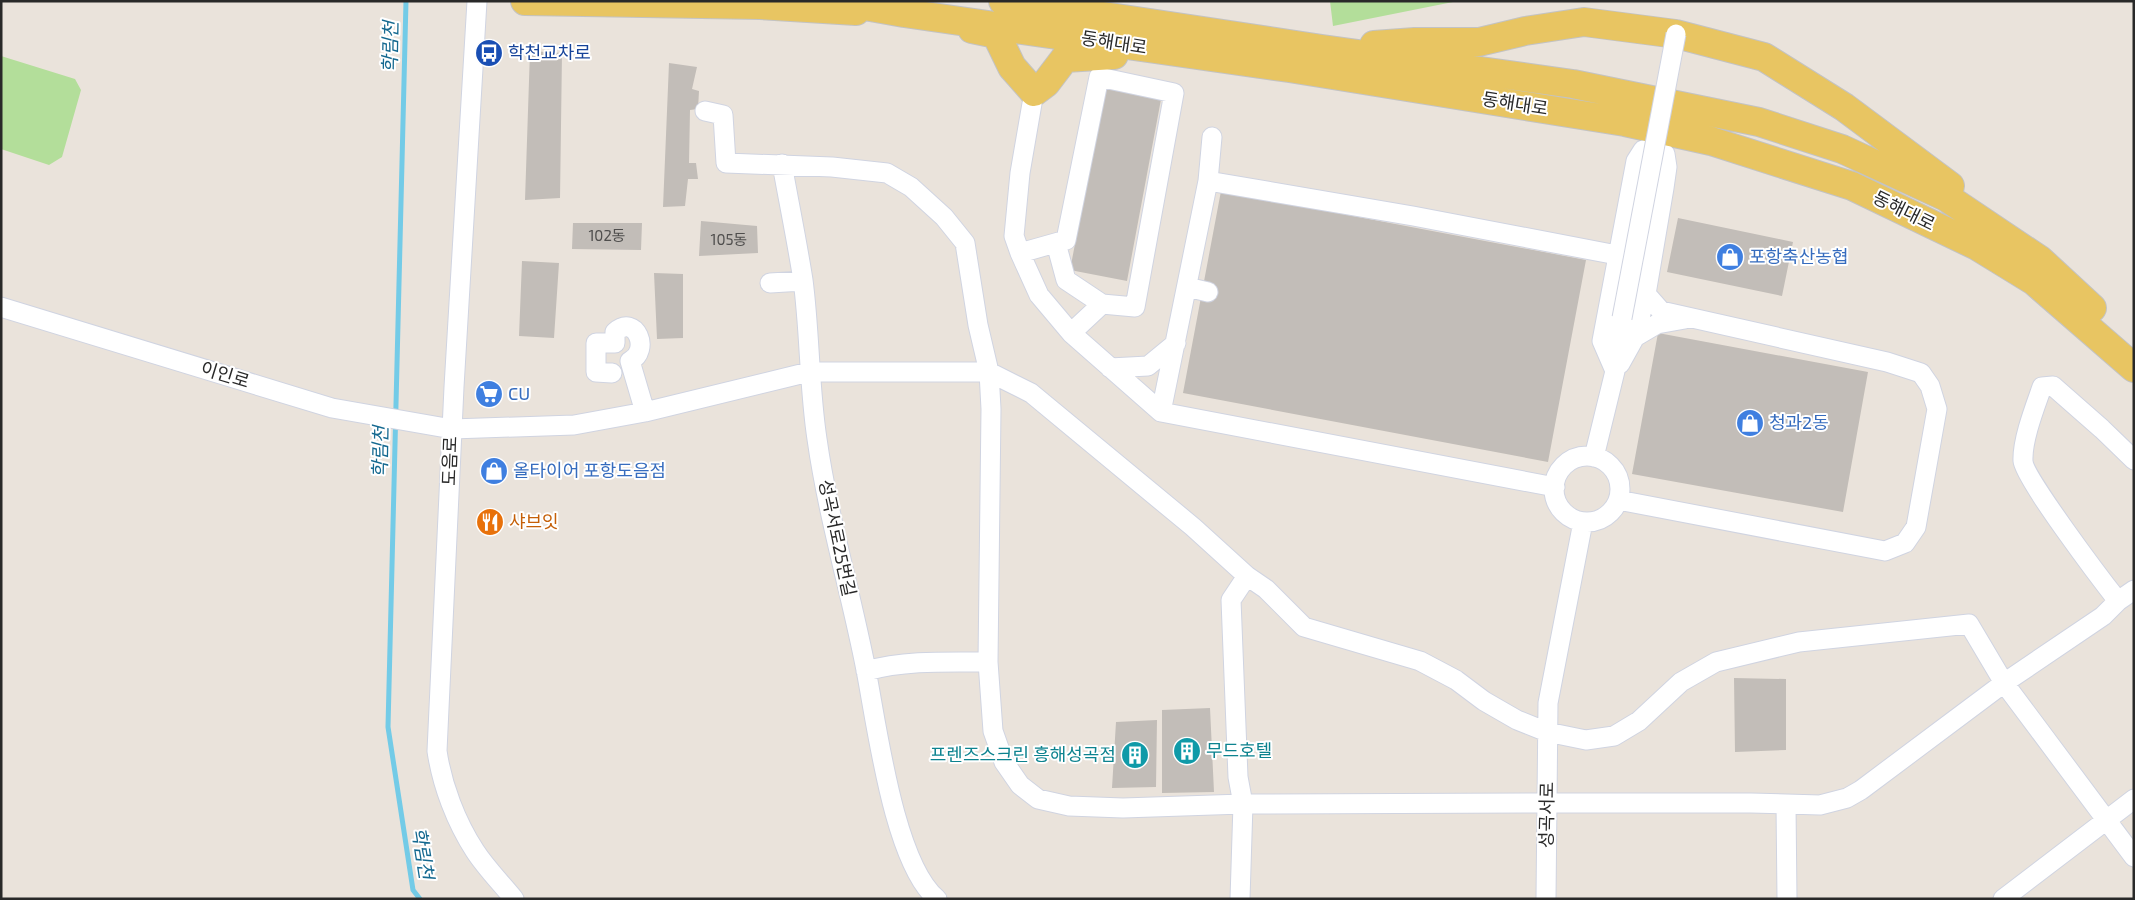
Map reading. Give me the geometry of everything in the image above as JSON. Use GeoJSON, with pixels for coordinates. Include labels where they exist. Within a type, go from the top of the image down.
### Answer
{"type":"FeatureCollection","features":[{"type":"Feature","properties":{"kind":"main road"},"geometry":{"type":"LineString","coordinates":[[525,1],[760,5],[904,13],[996,34],[1012,67],[1034,92],[1046,82],[1065,58],[1179,53]]}},
{"type":"Feature","properties":{"kind":"main road","name":"동해대로"},"geometry":{"type":"LineString","coordinates":[[837,1],[904,13],[1289,68],[1625,122],[1712,141],[1852,186],[1977,246],[2034,281],[2134,368]]}},
{"type":"Feature","properties":{"kind":"main road"},"geometry":{"type":"LineString","coordinates":[[1003,1],[1322,50],[1573,84],[1759,122],[1842,149],[1946,197],[2040,260]]}},
{"type":"Feature","properties":{"kind":"main road"},"geometry":{"type":"LineString","coordinates":[[1322,50],[1415,42],[1479,42],[1524,31],[1584,22],[1676,34],[1764,57],[1836,102],[1946,183],[2040,260],[2134,347]]}},
{"type":"Feature","properties":{"kind":"street","name":"도음로"},"geometry":{"type":"LineString","coordinates":[[477,1],[452,429],[437,751],[441,776],[448,796],[475,851],[514,899]]}},
{"type":"Feature","properties":{"kind":"street"},"geometry":{"type":"LineString","coordinates":[[1594,457],[1615,371],[1622,318],[1676,34]]}},
{"type":"Feature","properties":{"kind":"street"},"geometry":{"type":"LineString","coordinates":[[1020,253],[1066,240],[1099,78],[1174,93],[1135,307],[1102,304],[1066,280],[1056,243]]}},
{"type":"Feature","properties":{"kind":"street"},"geometry":{"type":"LineString","coordinates":[[1034,92],[1020,174],[1014,236],[1020,253],[1039,295],[1071,333],[1161,412],[1555,487]]}},
{"type":"Feature","properties":{"kind":"street"},"geometry":{"type":"LineString","coordinates":[[705,112],[722,115],[726,162],[832,166],[887,173],[911,187],[944,217],[965,243],[978,325],[989,372],[991,409],[988,662],[993,731],[1004,762],[1020,785],[1038,799],[1069,806],[1123,808],[1243,804],[1751,803],[1820,805],[1847,798],[1868,785],[2004,684],[2103,616],[2118,601],[2134,590]]}},
{"type":"Feature","properties":{"kind":"street"},"geometry":{"type":"LineString","coordinates":[[1161,412],[1208,181],[1212,137]]}},
{"type":"Feature","properties":{"kind":"street"},"geometry":{"type":"LineString","coordinates":[[1615,371],[1602,341],[1636,161],[1643,150]]}},
{"type":"Feature","properties":{"kind":"street"},"geometry":{"type":"LineString","coordinates":[[1615,371],[1635,337],[1646,294],[1667,167],[1665,154]]}},
{"type":"Feature","properties":{"kind":"street","name":"성곡서로25번길"},"geometry":{"type":"LineString","coordinates":[[782,164],[803,282],[809,372],[817,439],[830,508],[894,809],[909,859],[928,891],[937,899]]}},
{"type":"Feature","properties":{"kind":"street"},"geometry":{"type":"LineString","coordinates":[[1208,181],[1413,216],[1617,255]]}},
{"type":"Feature","properties":{"kind":"street"},"geometry":{"type":"LineString","coordinates":[[770,283],[803,282]]}},
{"type":"Feature","properties":{"kind":"street"},"geometry":{"type":"LineString","coordinates":[[1187,287],[1208,292]]}},
{"type":"Feature","properties":{"kind":"street"},"geometry":{"type":"LineString","coordinates":[[1618,500],[1885,551],[1905,543],[1916,527],[1937,409],[1930,386],[1921,373],[1887,362],[1661,310],[1646,294]]}},
{"type":"Feature","properties":{"kind":"street"},"geometry":{"type":"LineString","coordinates":[[1071,333],[1102,304]]}},
{"type":"Feature","properties":{"kind":"street","name":"이인로"},"geometry":{"type":"LineString","coordinates":[[1,307],[332,408],[452,429],[574,425],[645,412],[809,372],[989,372]]}},
{"type":"Feature","properties":{"kind":"street"},"geometry":{"type":"LineString","coordinates":[[1635,337],[1658,324],[1691,317]]}},
{"type":"Feature","properties":{"kind":"street"},"geometry":{"type":"LineString","coordinates":[[625,326],[635,329],[638,333],[640,349],[636,359],[625,362],[621,359],[615,349],[615,343],[615,332],[620,328],[625,326]]}},
{"type":"Feature","properties":{"kind":"street"},"geometry":{"type":"LineString","coordinates":[[612,373],[596,372],[596,343],[615,343]]}},
{"type":"Feature","properties":{"kind":"street"},"geometry":{"type":"LineString","coordinates":[[1110,368],[1148,366],[1176,343]]}},
{"type":"Feature","properties":{"kind":"street"},"geometry":{"type":"LineString","coordinates":[[630,361],[645,412]]}},
{"type":"Feature","properties":{"kind":"street"},"geometry":{"type":"LineString","coordinates":[[989,372],[1031,393],[1193,527],[1247,576],[1266,589],[1304,627],[1420,661],[1456,680],[1484,701],[1517,720],[1548,732],[1586,740],[1614,736],[1639,721],[1681,682],[1716,662],[1799,642],[1969,624],[2004,684],[2134,857]]}},
{"type":"Feature","properties":{"kind":"street"},"geometry":{"type":"LineString","coordinates":[[2118,601],[2034,484],[2023,462],[2029,426],[2042,387],[2054,386],[2134,460]]}},
{"type":"Feature","properties":{"kind":"street"},"geometry":{"type":"LineString","coordinates":[[1583,456],[1594,457],[1604,461],[1613,468],[1618,478],[1620,489],[1618,500],[1613,510],[1605,517],[1583,522],[1574,519],[1559,506],[1555,487],[1557,476],[1563,467],[1572,460],[1583,456]]}},
{"type":"Feature","properties":{"kind":"street","name":"성곡서로"},"geometry":{"type":"LineString","coordinates":[[1546,899],[1548,703],[1583,522]]}},
{"type":"Feature","properties":{"kind":"street"},"geometry":{"type":"LineString","coordinates":[[1240,899],[1243,804],[1238,777],[1231,600],[1247,576]]}},
{"type":"Feature","properties":{"kind":"street"},"geometry":{"type":"LineString","coordinates":[[866,671],[884,666],[921,662],[988,662]]}},
{"type":"Feature","properties":{"kind":"street"},"geometry":{"type":"LineString","coordinates":[[2003,899],[2134,799]]}},
{"type":"Feature","properties":{"kind":"street"},"geometry":{"type":"LineString","coordinates":[[1786,805],[1787,899]]}},
{"type":"Feature","properties":{"kind":"green space"},"geometry":{"type":"Polygon","coordinates":[[[1330,1],[1458,1],[1333,26],[1330,1]]]}},
{"type":"Feature","properties":{"kind":"green space"},"geometry":{"type":"Polygon","coordinates":[[[1,56],[75,79],[81,90],[62,157],[49,165],[1,149],[1,56]]]}},
{"type":"Feature","properties":{"kind":"building"},"geometry":{"type":"Polygon","coordinates":[[[530,51],[562,53],[560,198],[525,200],[530,51]]]}},
{"type":"Feature","properties":{"kind":"building"},"geometry":{"type":"Polygon","coordinates":[[[669,63],[697,67],[692,89],[699,91],[698,109],[690,110],[689,163],[696,163],[698,179],[688,179],[685,206],[663,207],[669,63]]]}},
{"type":"Feature","properties":{"kind":"building"},"geometry":{"type":"Polygon","coordinates":[[[1106,83],[1162,94],[1127,281],[1070,270],[1106,83]]]}},
{"type":"Feature","properties":{"kind":"building"},"geometry":{"type":"Polygon","coordinates":[[[1221,191],[1586,260],[1548,462],[1183,393],[1221,191]]]}},
{"type":"Feature","properties":{"kind":"building","name":"포항축산농협"},"geometry":{"type":"Polygon","coordinates":[[[1678,218],[1793,242],[1782,296],[1667,272],[1678,218]]]}},
{"type":"Feature","properties":{"kind":"building"},"geometry":{"type":"Polygon","coordinates":[[[701,221],[757,226],[758,253],[699,256],[701,221]]]}},
{"type":"Feature","properties":{"kind":"building"},"geometry":{"type":"Polygon","coordinates":[[[573,223],[642,223],[641,250],[572,249],[573,223]]]}},
{"type":"Feature","properties":{"kind":"building"},"geometry":{"type":"Polygon","coordinates":[[[522,261],[559,263],[554,338],[519,336],[522,261]]]}},
{"type":"Feature","properties":{"kind":"building"},"geometry":{"type":"Polygon","coordinates":[[[654,273],[683,274],[683,338],[657,339],[654,273]]]}},
{"type":"Feature","properties":{"kind":"building","name":"청과2동"},"geometry":{"type":"Polygon","coordinates":[[[1658,333],[1868,372],[1843,512],[1632,474],[1658,333]]]}},
{"type":"Feature","properties":{"kind":"building"},"geometry":{"type":"Polygon","coordinates":[[[1734,678],[1786,679],[1786,750],[1735,752],[1734,678]]]}},
{"type":"Feature","properties":{"kind":"building","name":"무드호텔"},"geometry":{"type":"Polygon","coordinates":[[[1210,708],[1214,792],[1162,793],[1162,710],[1210,708]]]}},
{"type":"Feature","properties":{"kind":"building","name":"프렌즈스크린 흥해성곡점"},"geometry":{"type":"Polygon","coordinates":[[[1157,720],[1156,787],[1112,788],[1116,722],[1157,720]]]}},
{"type":"Feature","properties":{"kind":"waterway","name":"학림천"},"geometry":{"type":"LineString","coordinates":[[406,1],[388,727],[413,890],[420,899]]}},
{"type":"Feature","properties":{"kind":"place","name":"학천교차로"},"geometry":{"type":"Point","coordinates":[489,53]}},
{"type":"Feature","properties":{"kind":"place","name":"포항축산농협"},"geometry":{"type":"Point","coordinates":[1730,257]}},
{"type":"Feature","properties":{"kind":"place","name":"CU"},"geometry":{"type":"Point","coordinates":[489,394]}},
{"type":"Feature","properties":{"kind":"place","name":"청과2동"},"geometry":{"type":"Point","coordinates":[1750,423]}},
{"type":"Feature","properties":{"kind":"place","name":"올타이어 포항도음점"},"geometry":{"type":"Point","coordinates":[494,471]}},
{"type":"Feature","properties":{"kind":"place","name":"샤브잇"},"geometry":{"type":"Point","coordinates":[490,522]}},
{"type":"Feature","properties":{"kind":"place","name":"무드호텔"},"geometry":{"type":"Point","coordinates":[1187,751]}},
{"type":"Feature","properties":{"kind":"place","name":"프렌즈스크린 흥해성곡점"},"geometry":{"type":"Point","coordinates":[1135,755]}}]}
